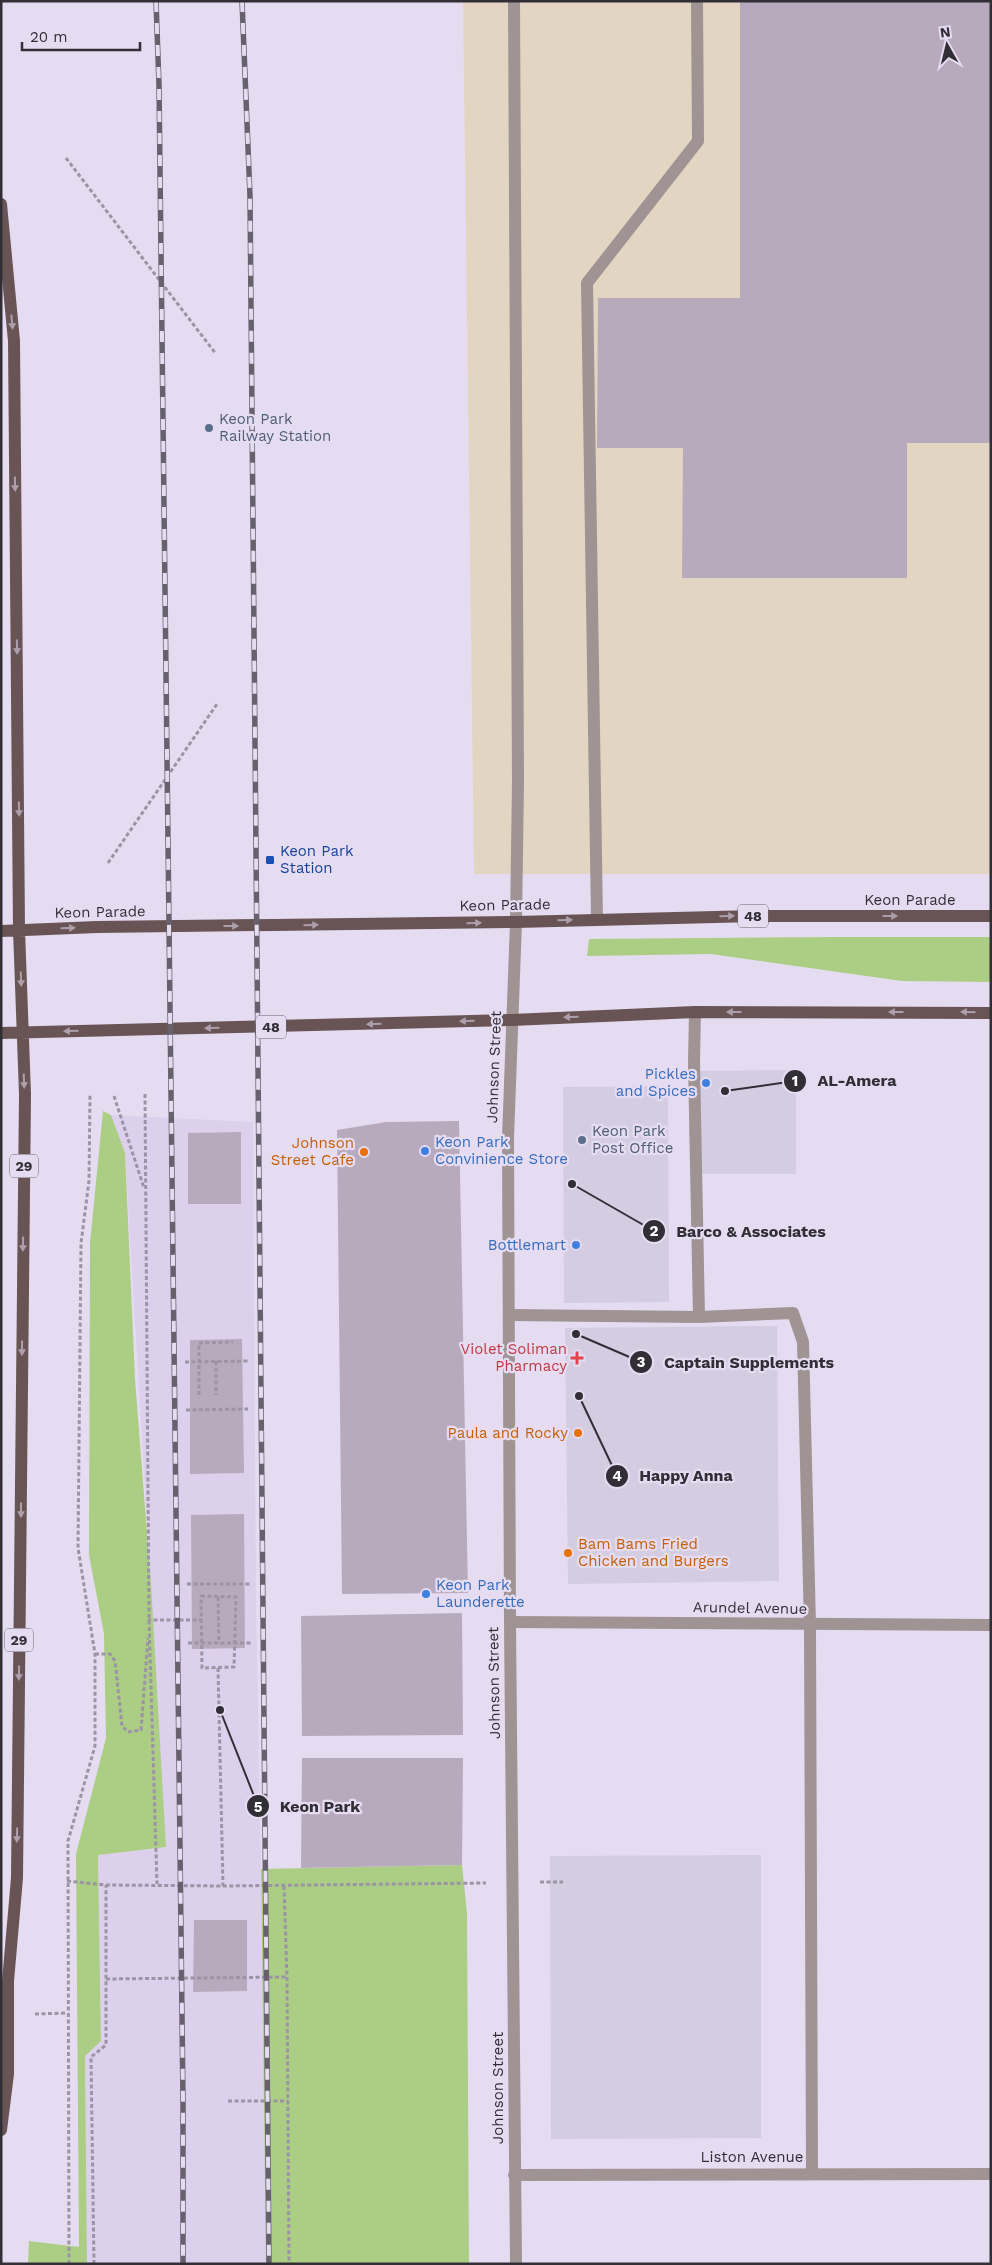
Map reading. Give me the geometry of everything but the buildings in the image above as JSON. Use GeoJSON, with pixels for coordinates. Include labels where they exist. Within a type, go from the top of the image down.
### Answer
{"type":"FeatureCollection","features":[{"type":"Feature","properties":{"kind":"main road","name":"29"},"geometry":{"type":"LineString","coordinates":[[1,204],[14,341],[20,930],[25,1094],[17,1857],[3,1981],[8,2074],[1,2130]]}},
{"type":"Feature","properties":{"kind":"main road","name":"Keon Parade"},"geometry":{"type":"LineString","coordinates":[[20,930],[97,927],[516,922],[755,916],[991,916]]}},
{"type":"Feature","properties":{"kind":"main road","name":"48"},"geometry":{"type":"LineString","coordinates":[[1,931],[20,930]]}},
{"type":"Feature","properties":{"kind":"main road","name":"48"},"geometry":{"type":"LineString","coordinates":[[1,1032],[512,1020],[695,1012],[991,1012]]}},
{"type":"Feature","properties":{"kind":"street","name":"Johnson Street"},"geometry":{"type":"LineString","coordinates":[[514,1],[518,781],[516,922],[508,1138],[516,2264]]}},
{"type":"Feature","properties":{"kind":"street"},"geometry":{"type":"LineString","coordinates":[[597,919],[587,282],[698,141],[697,1]]}},
{"type":"Feature","properties":{"kind":"street"},"geometry":{"type":"LineString","coordinates":[[695,1012],[694,1072],[699,1317]]}},
{"type":"Feature","properties":{"kind":"street"},"geometry":{"type":"LineString","coordinates":[[510,1316],[699,1317],[793,1313],[803,1342],[810,1625],[812,2173]]}},
{"type":"Feature","properties":{"kind":"street","name":"Arundel Avenue"},"geometry":{"type":"LineString","coordinates":[[510,1622],[991,1625]]}},
{"type":"Feature","properties":{"kind":"street","name":"Liston Avenue"},"geometry":{"type":"LineString","coordinates":[[514,2175],[991,2174]]}},
{"type":"Feature","properties":{"kind":"path"},"geometry":{"type":"LineString","coordinates":[[66,158],[216,354]]}},
{"type":"Feature","properties":{"kind":"path"},"geometry":{"type":"LineString","coordinates":[[108,863],[217,704]]}},
{"type":"Feature","properties":{"kind":"path"},"geometry":{"type":"LineString","coordinates":[[69,2264],[68,1841],[95,1746],[95,1654],[78,1548],[81,1243],[89,1181],[90,1094]]}},
{"type":"Feature","properties":{"kind":"path"},"geometry":{"type":"LineString","coordinates":[[145,1094],[149,1620],[157,1884]]}},
{"type":"Feature","properties":{"kind":"path"},"geometry":{"type":"LineString","coordinates":[[114,1096],[146,1191]]}},
{"type":"Feature","properties":{"kind":"path"},"geometry":{"type":"LineString","coordinates":[[199,1395],[199,1343],[233,1342]]}},
{"type":"Feature","properties":{"kind":"path"},"geometry":{"type":"LineString","coordinates":[[216,1361],[216,1395]]}},
{"type":"Feature","properties":{"kind":"path"},"geometry":{"type":"LineString","coordinates":[[185,1362],[249,1361]]}},
{"type":"Feature","properties":{"kind":"path"},"geometry":{"type":"LineString","coordinates":[[186,1410],[248,1409]]}},
{"type":"Feature","properties":{"kind":"path"},"geometry":{"type":"LineString","coordinates":[[187,1584],[250,1584]]}},
{"type":"Feature","properties":{"kind":"path"},"geometry":{"type":"LineString","coordinates":[[201,1596],[218,1597],[236,1597],[234,1667],[202,1668],[201,1596]]}},
{"type":"Feature","properties":{"kind":"path"},"geometry":{"type":"LineString","coordinates":[[218,1597],[218,1643]]}},
{"type":"Feature","properties":{"kind":"path"},"geometry":{"type":"LineString","coordinates":[[95,1654],[110,1654],[115,1661],[122,1726],[128,1732],[141,1730],[149,1620]]}},
{"type":"Feature","properties":{"kind":"path"},"geometry":{"type":"LineString","coordinates":[[149,1620],[202,1620]]}},
{"type":"Feature","properties":{"kind":"path"},"geometry":{"type":"LineString","coordinates":[[188,1643],[251,1643]]}},
{"type":"Feature","properties":{"kind":"path"},"geometry":{"type":"LineString","coordinates":[[218,1668],[223,1886]]}},
{"type":"Feature","properties":{"kind":"path"},"geometry":{"type":"LineString","coordinates":[[67,1881],[106,1885],[223,1886],[514,1883]]}},
{"type":"Feature","properties":{"kind":"path"},"geometry":{"type":"LineString","coordinates":[[94,2264],[91,2057],[106,2045],[106,1885]]}},
{"type":"Feature","properties":{"kind":"path"},"geometry":{"type":"LineString","coordinates":[[284,1886],[287,1977],[289,2264]]}},
{"type":"Feature","properties":{"kind":"path"},"geometry":{"type":"LineString","coordinates":[[106,1979],[287,1977]]}},
{"type":"Feature","properties":{"kind":"path"},"geometry":{"type":"LineString","coordinates":[[228,2101],[288,2101]]}},
{"type":"Feature","properties":{"kind":"shaded area"},"geometry":{"type":"Polygon","coordinates":[[[463,1],[991,1],[991,874],[474,874],[463,1]]]}},
{"type":"Feature","properties":{"kind":"shaded area"},"geometry":{"type":"Polygon","coordinates":[[[796,1070],[796,1174],[690,1174],[689,1071],[796,1070]]]}},
{"type":"Feature","properties":{"kind":"shaded area"},"geometry":{"type":"Polygon","coordinates":[[[668,1086],[669,1302],[564,1303],[563,1087],[668,1086]]]}},
{"type":"Feature","properties":{"kind":"shaded area"},"geometry":{"type":"Polygon","coordinates":[[[111,1115],[253,1122],[256,1598],[268,2264],[87,2264],[85,2056],[101,2041],[98,1855],[166,1847],[125,1153],[111,1115]]]}},
{"type":"Feature","properties":{"kind":"shaded area"},"geometry":{"type":"Polygon","coordinates":[[[777,1326],[779,1581],[568,1584],[565,1328],[777,1326]]]}},
{"type":"Feature","properties":{"kind":"shaded area"},"geometry":{"type":"Polygon","coordinates":[[[761,1855],[761,2138],[551,2139],[550,1856],[761,1855]]]}},
{"type":"Feature","properties":{"kind":"green space"},"geometry":{"type":"Polygon","coordinates":[[[991,937],[991,982],[902,981],[711,954],[587,956],[589,939],[991,937]]]}},
{"type":"Feature","properties":{"kind":"green space"},"geometry":{"type":"Polygon","coordinates":[[[103,1111],[111,1115],[125,1153],[135,1379],[151,1584],[166,1847],[98,1855],[101,2041],[85,2056],[87,2264],[28,2264],[29,2241],[79,2247],[76,1854],[106,1738],[104,1634],[89,1555],[90,1243],[103,1111]]]}},
{"type":"Feature","properties":{"kind":"green space"},"geometry":{"type":"Polygon","coordinates":[[[462,1865],[467,1913],[469,2264],[266,2264],[261,1869],[462,1865]]]}},
{"type":"Feature","properties":{"kind":"railway"},"geometry":{"type":"LineString","coordinates":[[156,1],[159,85],[183,2100],[183,2264]]}},
{"type":"Feature","properties":{"kind":"railway"},"geometry":{"type":"LineString","coordinates":[[242,1],[250,196],[269,2264]]}},
{"type":"Feature","properties":{"kind":"place","name":"Keon Park Railway Station"},"geometry":{"type":"Point","coordinates":[209,428]}},
{"type":"Feature","properties":{"kind":"place","name":"Keon Park Station"},"geometry":{"type":"Point","coordinates":[270,860]}},
{"type":"Feature","properties":{"kind":"place","name":"Pickles and Spices"},"geometry":{"type":"Point","coordinates":[706,1083]}},
{"type":"Feature","properties":{"kind":"place","name":"AL-Amera"},"geometry":{"type":"Point","coordinates":[725,1091]}},
{"type":"Feature","properties":{"kind":"place","name":"Keon Park Post Office"},"geometry":{"type":"Point","coordinates":[582,1140]}},
{"type":"Feature","properties":{"kind":"place","name":"Keon Park Convinience Store"},"geometry":{"type":"Point","coordinates":[425,1151]}},
{"type":"Feature","properties":{"kind":"place","name":"Johnson Street Cafe"},"geometry":{"type":"Point","coordinates":[364,1152]}},
{"type":"Feature","properties":{"kind":"place","name":"Barco & Associates"},"geometry":{"type":"Point","coordinates":[572,1184]}},
{"type":"Feature","properties":{"kind":"place","name":"Bottlemart"},"geometry":{"type":"Point","coordinates":[576,1245]}},
{"type":"Feature","properties":{"kind":"place","name":"Captain Supplements"},"geometry":{"type":"Point","coordinates":[576,1334]}},
{"type":"Feature","properties":{"kind":"place","name":"Violet Soliman Pharmacy"},"geometry":{"type":"Point","coordinates":[577,1358]}},
{"type":"Feature","properties":{"kind":"place","name":"Happy Anna"},"geometry":{"type":"Point","coordinates":[579,1396]}},
{"type":"Feature","properties":{"kind":"place","name":"Paula and Rocky"},"geometry":{"type":"Point","coordinates":[578,1433]}},
{"type":"Feature","properties":{"kind":"place","name":"Bam Bams Fried Chicken and Burgers"},"geometry":{"type":"Point","coordinates":[568,1553]}},
{"type":"Feature","properties":{"kind":"place","name":"Keon Park Launderette"},"geometry":{"type":"Point","coordinates":[426,1594]}},
{"type":"Feature","properties":{"kind":"place","name":"Keon Park"},"geometry":{"type":"Point","coordinates":[220,1710]}}]}
